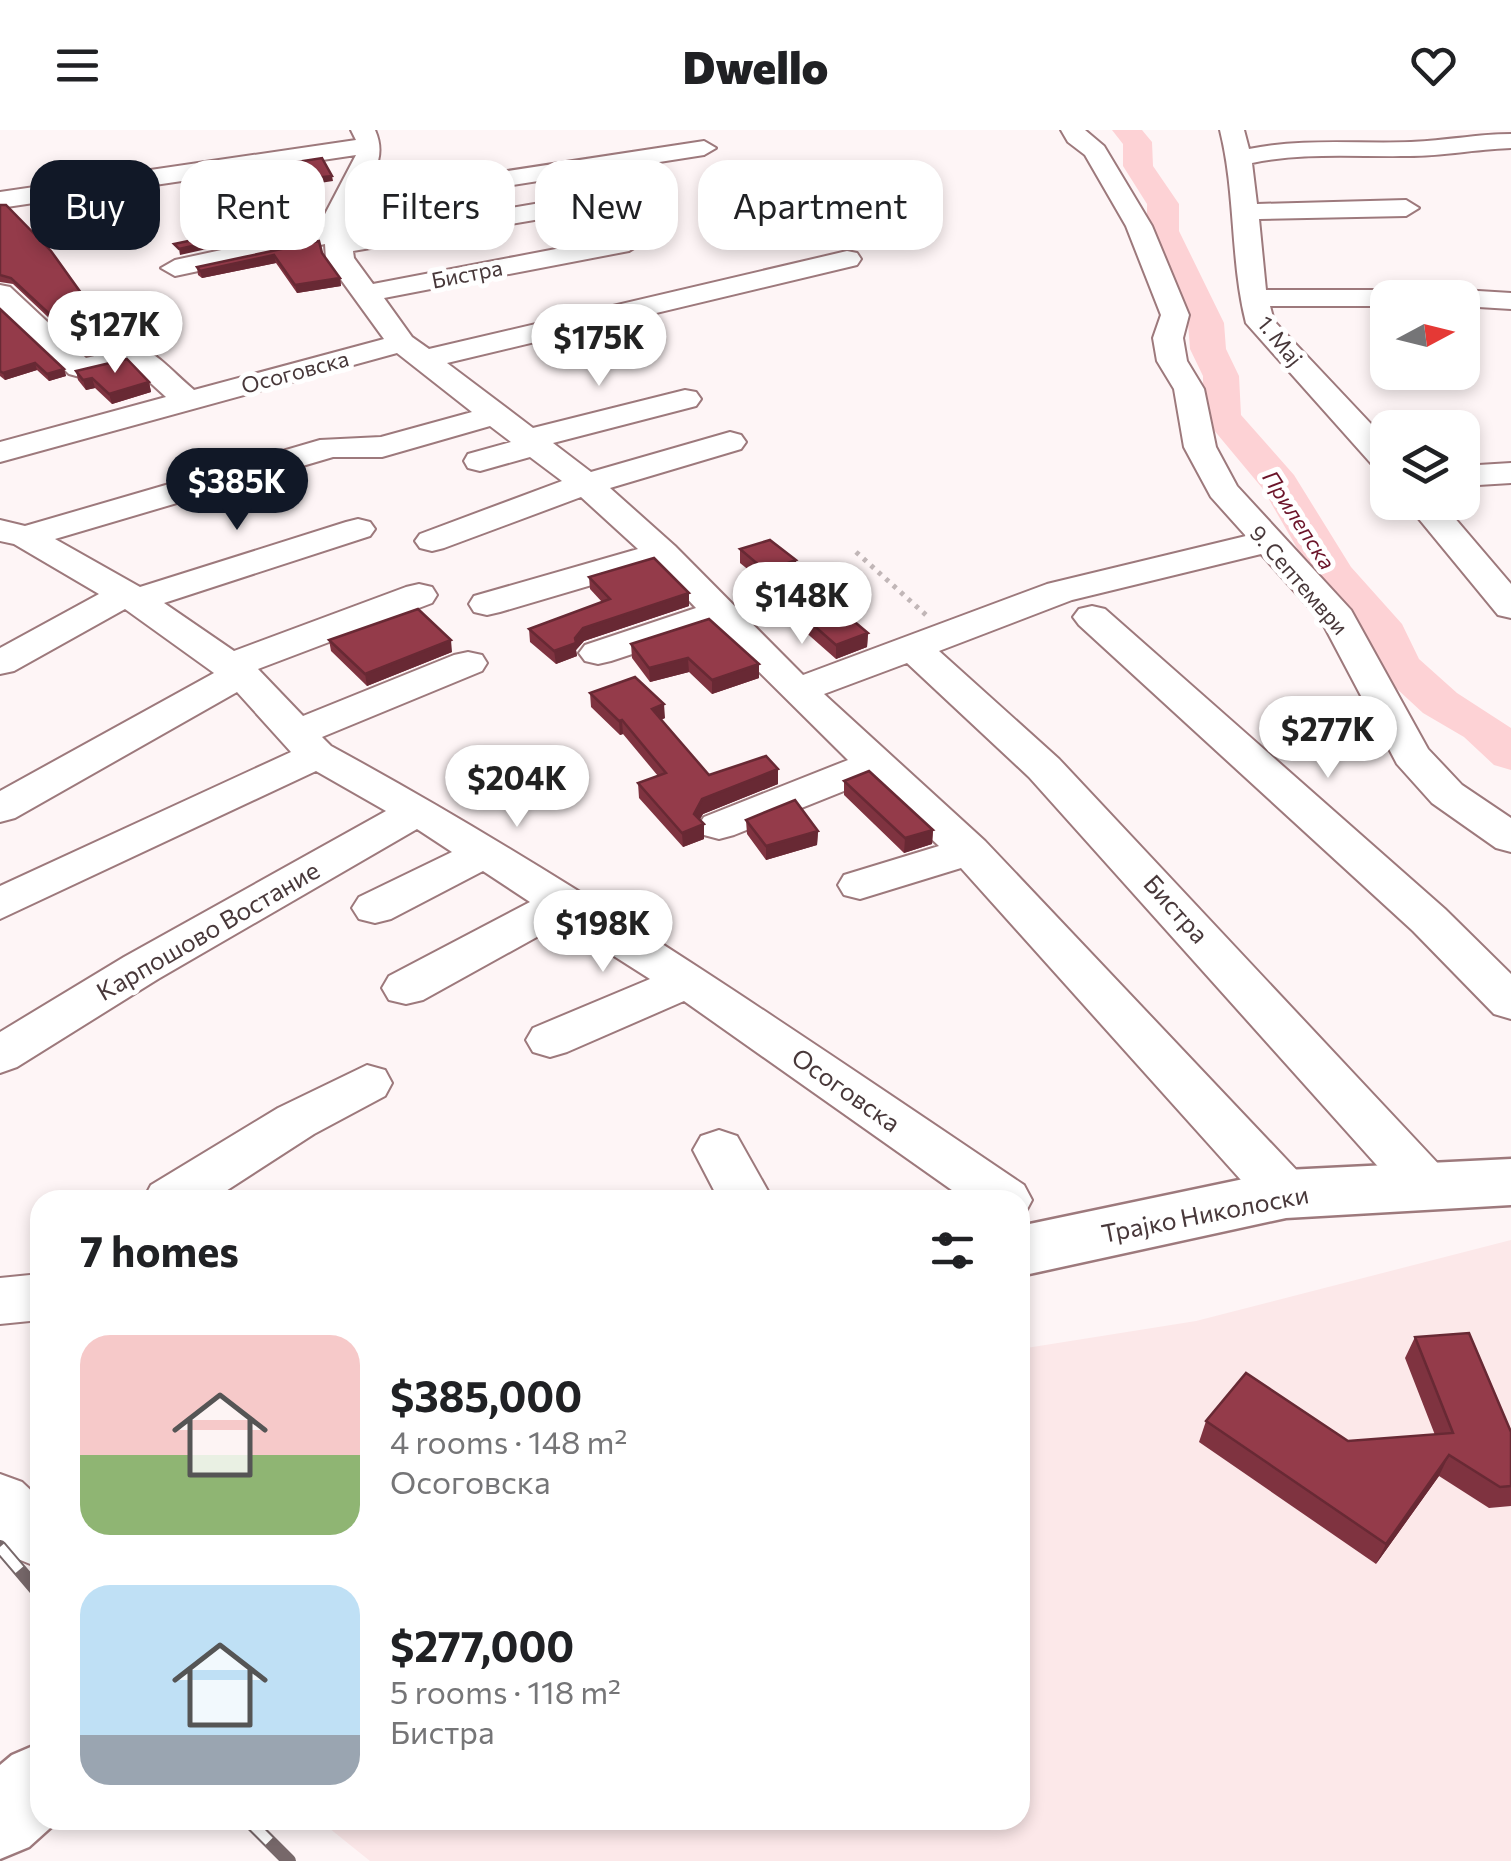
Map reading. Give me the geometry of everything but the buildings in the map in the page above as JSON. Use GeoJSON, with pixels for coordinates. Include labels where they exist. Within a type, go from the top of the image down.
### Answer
{"type":"FeatureCollection","features":[{"type":"Feature","properties":{"kind":"main road","name":"Трајко Николоски"},"geometry":{"type":"LineString","coordinates":[[1034,1234],[1286,1194],[1511,1182]]}},
{"type":"Feature","properties":{"kind":"main road"},"geometry":{"type":"LineString","coordinates":[[0,1818],[30,1792]]}},
{"type":"Feature","properties":{"kind":"street","name":"9. Септември"},"geometry":{"type":"LineString","coordinates":[[1073,130],[1094,151],[1139,226],[1176,316],[1168,338],[1172,361],[1189,389],[1200,447],[1223,490],[1338,618],[1411,756],[1447,794],[1511,838]]}},
{"type":"Feature","properties":{"kind":"street"},"geometry":{"type":"LineString","coordinates":[[0,200],[299,153],[367,138],[358,181],[339,227],[340,259],[363,294],[414,351],[586,484],[663,553],[797,691],[970,851],[1286,1194]]}},
{"type":"Feature","properties":{"kind":"street"},"geometry":{"type":"LineString","coordinates":[[1236,144],[1284,149],[1415,149],[1460,142],[1511,141]]}},
{"type":"Feature","properties":{"kind":"street","name":"1. Мај"},"geometry":{"type":"LineString","coordinates":[[1236,144],[1247,212],[1253,300],[1260,323],[1370,442]]}},
{"type":"Feature","properties":{"kind":"street","name":"Бистра"},"geometry":{"type":"LineString","coordinates":[[175,268],[339,227],[704,148]]}},
{"type":"Feature","properties":{"kind":"street"},"geometry":{"type":"LineString","coordinates":[[1247,212],[1406,208]]}},
{"type":"Feature","properties":{"kind":"street","name":"Бистра"},"geometry":{"type":"LineString","coordinates":[[339,227],[535,210]]}},
{"type":"Feature","properties":{"kind":"street","name":"Бистра"},"geometry":{"type":"LineString","coordinates":[[363,294],[592,250]]}},
{"type":"Feature","properties":{"kind":"street"},"geometry":{"type":"LineString","coordinates":[[414,351],[848,259]]}},
{"type":"Feature","properties":{"kind":"street"},"geometry":{"type":"LineString","coordinates":[[0,293],[80,368],[138,356],[188,401]]}},
{"type":"Feature","properties":{"kind":"street"},"geometry":{"type":"LineString","coordinates":[[1253,300],[1370,298]]}},
{"type":"Feature","properties":{"kind":"street"},"geometry":{"type":"LineString","coordinates":[[1480,299],[1511,301]]}},
{"type":"Feature","properties":{"kind":"street","name":"Осоговска"},"geometry":{"type":"LineString","coordinates":[[0,452],[188,401],[414,351]]}},
{"type":"Feature","properties":{"kind":"street"},"geometry":{"type":"LineString","coordinates":[[480,461],[685,399]]}},
{"type":"Feature","properties":{"kind":"street","name":"Осоговска"},"geometry":{"type":"LineString","coordinates":[[13,534],[331,447],[382,446],[498,414]]}},
{"type":"Feature","properties":{"kind":"street"},"geometry":{"type":"LineString","coordinates":[[432,540],[586,484],[730,442]]}},
{"type":"Feature","properties":{"kind":"street"},"geometry":{"type":"LineString","coordinates":[[1480,475],[1511,472]]}},
{"type":"Feature","properties":{"kind":"street"},"geometry":{"type":"LineString","coordinates":[[1441,520],[1497,574],[1511,607]]}},
{"type":"Feature","properties":{"kind":"street"},"geometry":{"type":"LineString","coordinates":[[0,663],[131,597],[358,529]]}},
{"type":"Feature","properties":{"kind":"street","name":"Осоговска"},"geometry":{"type":"LineString","coordinates":[[13,534],[131,597],[236,670],[307,744],[688,981],[990,1190]]}},
{"type":"Feature","properties":{"kind":"street"},"geometry":{"type":"LineString","coordinates":[[797,691],[1060,592],[1266,542]]}},
{"type":"Feature","properties":{"kind":"street"},"geometry":{"type":"LineString","coordinates":[[487,604],[663,553]]}},
{"type":"Feature","properties":{"kind":"street"},"geometry":{"type":"LineString","coordinates":[[0,809],[236,670],[419,594]]}},
{"type":"Feature","properties":{"kind":"street"},"geometry":{"type":"LineString","coordinates":[[598,652],[721,612]]}},
{"type":"Feature","properties":{"kind":"street"},"geometry":{"type":"LineString","coordinates":[[1092,617],[1429,920],[1511,1002]]}},
{"type":"Feature","properties":{"kind":"street","name":"Бистра"},"geometry":{"type":"LineString","coordinates":[[929,639],[1427,1186]]}},
{"type":"Feature","properties":{"kind":"street"},"geometry":{"type":"LineString","coordinates":[[0,904],[468,663]]}},
{"type":"Feature","properties":{"kind":"street"},"geometry":{"type":"LineString","coordinates":[[719,826],[874,764]]}},
{"type":"Feature","properties":{"kind":"street","name":"Карпошово Востание"},"geometry":{"type":"LineString","coordinates":[[0,1055],[141,968],[418,811]]}},
{"type":"Feature","properties":{"kind":"street"},"geometry":{"type":"LineString","coordinates":[[860,885],[970,851]]}},
{"type":"Feature","properties":{"kind":"street"},"geometry":{"type":"LineString","coordinates":[[375,908],[484,853]]}},
{"type":"Feature","properties":{"kind":"street"},"geometry":{"type":"LineString","coordinates":[[406,988],[563,903]]}},
{"type":"Feature","properties":{"kind":"street"},"geometry":{"type":"LineString","coordinates":[[550,1040],[688,981]]}},
{"type":"Feature","properties":{"kind":"street"},"geometry":{"type":"LineString","coordinates":[[186,1190],[296,1121],[366,1083]]}},
{"type":"Feature","properties":{"kind":"street"},"geometry":{"type":"LineString","coordinates":[[718,1150],[740,1190]]}},
{"type":"Feature","properties":{"kind":"street"},"geometry":{"type":"LineString","coordinates":[[0,1502],[30,1530]]}},
{"type":"Feature","properties":{"kind":"path"},"geometry":{"type":"LineString","coordinates":[[856,552],[929,639]]}},
{"type":"Feature","properties":{"kind":"shaded area"},"geometry":{"type":"Polygon","coordinates":[[[1511,1240],[1511,1861],[370,1861],[331,1830],[1030,1830],[1030,1347],[1196,1321],[1511,1240]]]}},
{"type":"Feature","properties":{"kind":"waterway","name":"Прилепска"},"geometry":{"type":"LineString","coordinates":[[1126,130],[1138,142],[1138,166],[1163,204],[1163,231],[1206,323],[1208,349],[1221,376],[1222,417],[1280,484],[1334,574],[1379,624],[1399,666],[1440,703],[1481,727],[1511,755]]}},
{"type":"Feature","properties":{"kind":"railway"},"geometry":{"type":"LineString","coordinates":[[0,1547],[30,1582]]}},
{"type":"Feature","properties":{"kind":"railway"},"geometry":{"type":"LineString","coordinates":[[258,1830],[289,1861]]}}]}
